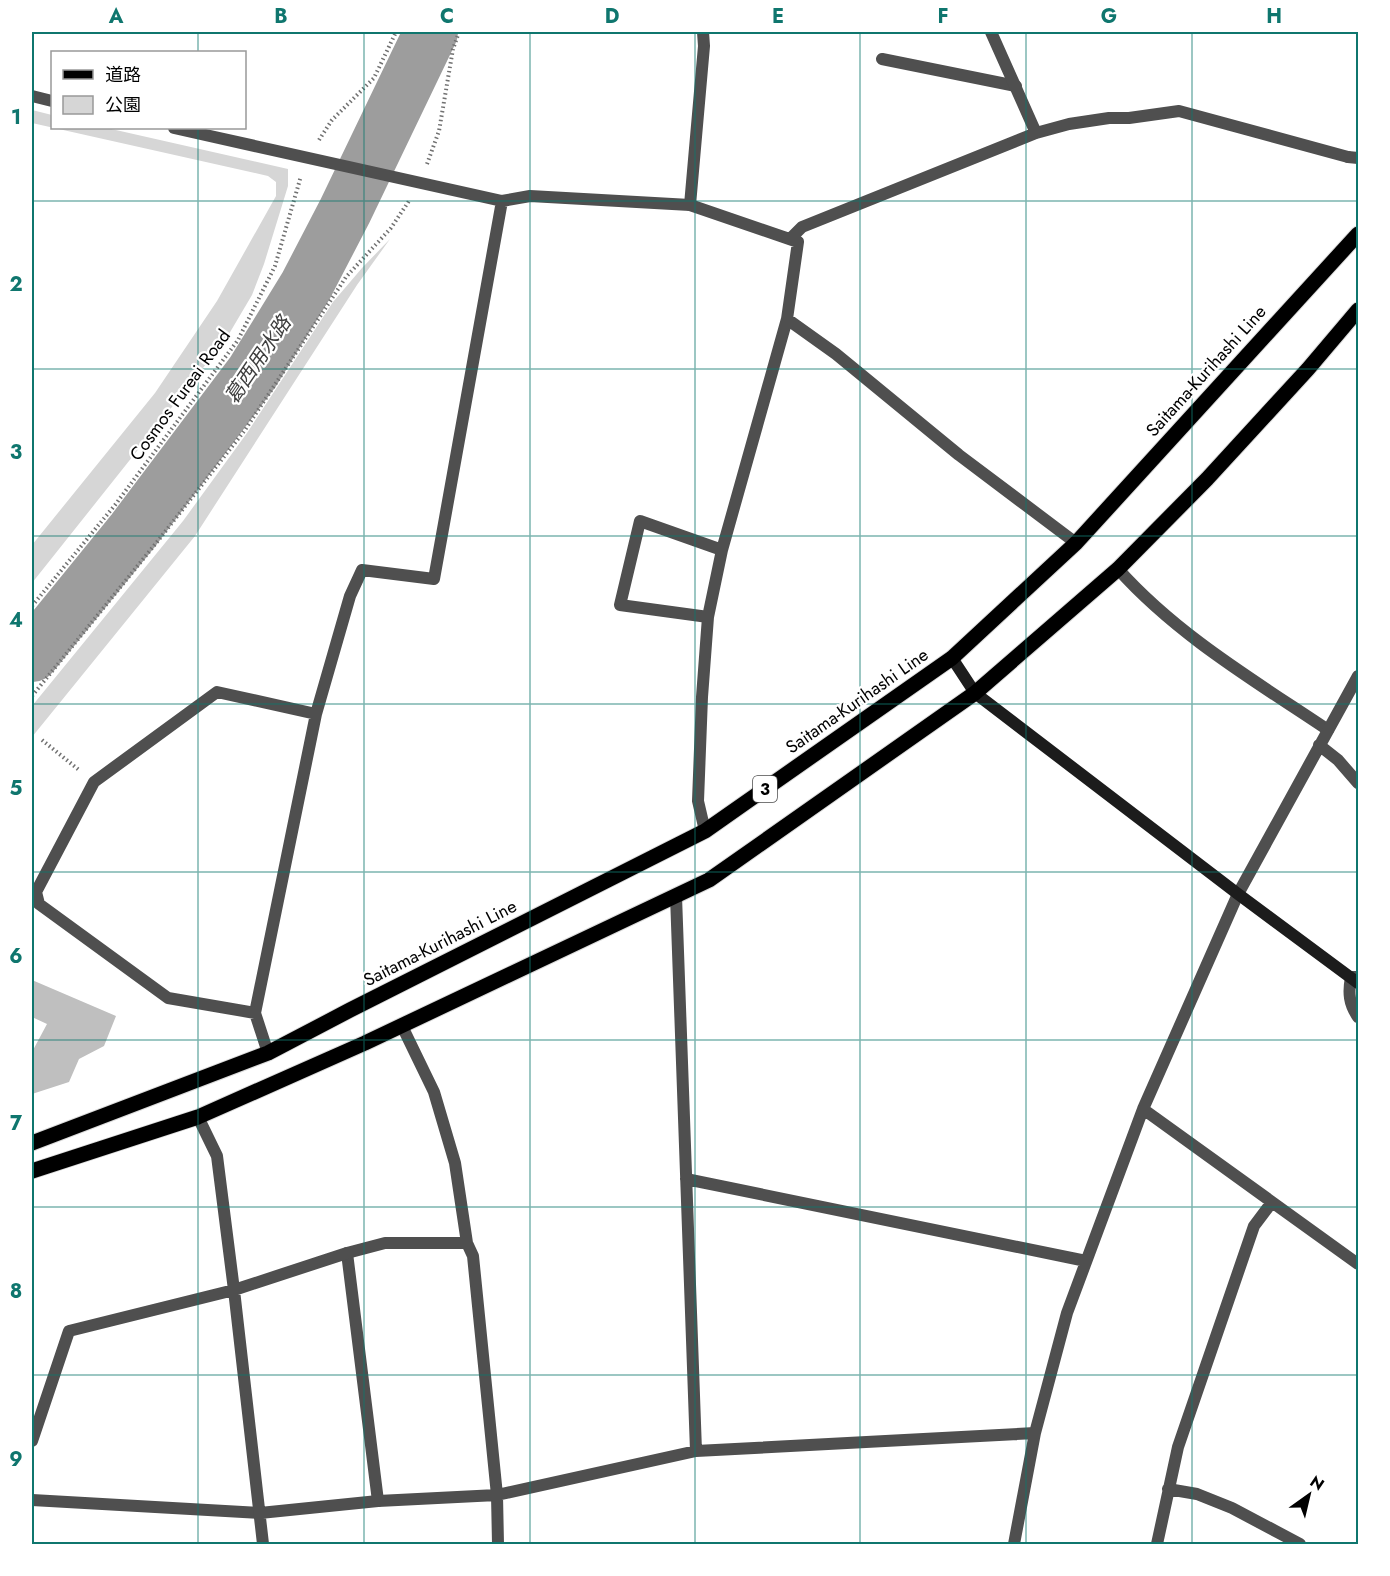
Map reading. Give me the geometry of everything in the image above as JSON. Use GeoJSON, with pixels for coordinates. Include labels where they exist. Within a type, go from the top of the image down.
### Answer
{"type":"FeatureCollection","features":[{"type":"Feature","properties":{"kind":"main road","name":"Saitama-Kurihashi Line"},"geometry":{"type":"LineString","coordinates":[[32,1143],[268,1053],[705,831],[952,658],[1076,543],[1359,234]]}},
{"type":"Feature","properties":{"kind":"main road","name":"3"},"geometry":{"type":"LineString","coordinates":[[32,1172],[198,1117],[402,1026],[709,880],[975,693],[1118,569],[1207,479],[1359,310]]}},
{"type":"Feature","properties":{"kind":"street"},"geometry":{"type":"LineString","coordinates":[[690,205],[704,46],[703,32]]}},
{"type":"Feature","properties":{"kind":"street"},"geometry":{"type":"LineString","coordinates":[[991,32],[1036,133]]}},
{"type":"Feature","properties":{"kind":"street"},"geometry":{"type":"LineString","coordinates":[[882,59],[1016,86]]}},
{"type":"Feature","properties":{"kind":"street"},"geometry":{"type":"LineString","coordinates":[[32,96],[51,100]]}},
{"type":"Feature","properties":{"kind":"street"},"geometry":{"type":"LineString","coordinates":[[790,239],[802,227],[1036,133],[1079,123],[1179,111],[1353,157]]}},
{"type":"Feature","properties":{"kind":"street"},"geometry":{"type":"LineString","coordinates":[[179,129],[502,201],[530,196],[690,205],[798,242],[787,319],[722,550],[708,617],[698,801],[705,831]]}},
{"type":"Feature","properties":{"kind":"street"},"geometry":{"type":"LineString","coordinates":[[268,1053],[255,1013],[316,714],[350,596],[362,570],[434,579],[502,201]]}},
{"type":"Feature","properties":{"kind":"street"},"geometry":{"type":"LineString","coordinates":[[787,319],[837,354],[959,455],[1076,543]]}},
{"type":"Feature","properties":{"kind":"street"},"geometry":{"type":"LineString","coordinates":[[708,617],[620,604],[640,520],[722,550]]}},
{"type":"Feature","properties":{"kind":"street"},"geometry":{"type":"LineString","coordinates":[[1118,569],[1140,594],[1170,620],[1328,730]]}},
{"type":"Feature","properties":{"kind":"street"},"geometry":{"type":"LineString","coordinates":[[952,658],[975,693],[1238,894],[1356,979],[1349,989],[1350,1006],[1359,1017]]}},
{"type":"Feature","properties":{"kind":"street"},"geometry":{"type":"LineString","coordinates":[[1014,1545],[1035,1433],[1067,1313],[1143,1109],[1238,894],[1359,676]]}},
{"type":"Feature","properties":{"kind":"street"},"geometry":{"type":"LineString","coordinates":[[255,1013],[168,998],[39,904],[36,892],[94,782],[217,692],[316,714]]}},
{"type":"Feature","properties":{"kind":"street"},"geometry":{"type":"LineString","coordinates":[[1319,746],[1338,760],[1359,783]]}},
{"type":"Feature","properties":{"kind":"street"},"geometry":{"type":"LineString","coordinates":[[676,896],[696,1451]]}},
{"type":"Feature","properties":{"kind":"street"},"geometry":{"type":"LineString","coordinates":[[402,1026],[434,1092],[455,1163],[467,1243],[473,1256],[497,1495],[498,1545]]}},
{"type":"Feature","properties":{"kind":"street"},"geometry":{"type":"LineString","coordinates":[[1143,1109],[1359,1264]]}},
{"type":"Feature","properties":{"kind":"street"},"geometry":{"type":"LineString","coordinates":[[198,1117],[217,1156],[263,1545]]}},
{"type":"Feature","properties":{"kind":"street"},"geometry":{"type":"LineString","coordinates":[[686,1179],[1086,1261]]}},
{"type":"Feature","properties":{"kind":"street"},"geometry":{"type":"LineString","coordinates":[[1157,1545],[1178,1447],[1254,1226],[1272,1202]]}},
{"type":"Feature","properties":{"kind":"street"},"geometry":{"type":"LineString","coordinates":[[32,1441],[69,1331],[234,1290],[385,1243],[467,1243]]}},
{"type":"Feature","properties":{"kind":"street"},"geometry":{"type":"LineString","coordinates":[[347,1253],[378,1501]]}},
{"type":"Feature","properties":{"kind":"street"},"geometry":{"type":"LineString","coordinates":[[32,1500],[260,1513],[378,1501],[497,1495],[696,1451],[1035,1433]]}},
{"type":"Feature","properties":{"kind":"street"},"geometry":{"type":"LineString","coordinates":[[1168,1489],[1197,1494],[1232,1509],[1300,1545]]}},
{"type":"Feature","properties":{"kind":"path"},"geometry":{"type":"LineString","coordinates":[[318,142],[332,120],[374,78],[396,32]]}},
{"type":"Feature","properties":{"kind":"path"},"geometry":{"type":"LineString","coordinates":[[426,167],[439,131],[453,49],[459,32]]}},
{"type":"Feature","properties":{"kind":"path","name":"Cosmos Fureai Road"},"geometry":{"type":"LineString","coordinates":[[32,606],[115,505],[238,340],[275,266],[302,173]]}},
{"type":"Feature","properties":{"kind":"path"},"geometry":{"type":"LineString","coordinates":[[32,696],[245,430],[346,277],[391,228],[412,196]]}},
{"type":"Feature","properties":{"kind":"path"},"geometry":{"type":"LineString","coordinates":[[42,740],[94,782]]}},
{"type":"Feature","properties":{"kind":"green space"},"geometry":{"type":"Polygon","coordinates":[[[32,110],[51,115],[51,127],[32,123],[32,110]]]}},
{"type":"Feature","properties":{"kind":"green space"},"geometry":{"type":"Polygon","coordinates":[[[58,129],[111,129],[288,169],[288,186],[252,295],[226,339],[32,583],[32,545],[155,393],[217,301],[276,196],[276,182],[268,176],[58,129]]]}},
{"type":"Feature","properties":{"kind":"green space"},"geometry":{"type":"Polygon","coordinates":[[[390,239],[357,285],[195,536],[32,737],[32,706],[183,521],[247,433],[333,302],[390,239]]]}},
{"type":"Feature","properties":{"kind":"building"},"geometry":{"type":"Polygon","coordinates":[[[32,980],[116,1016],[104,1046],[79,1059],[69,1082],[32,1094],[32,1052],[47,1024],[32,1017],[32,980]]]}},
{"type":"Feature","properties":{"kind":"waterway","name":"葛西用水路"},"geometry":{"type":"LineString","coordinates":[[32,655],[133,531],[253,372],[306,286],[345,211],[431,32]]}}]}
